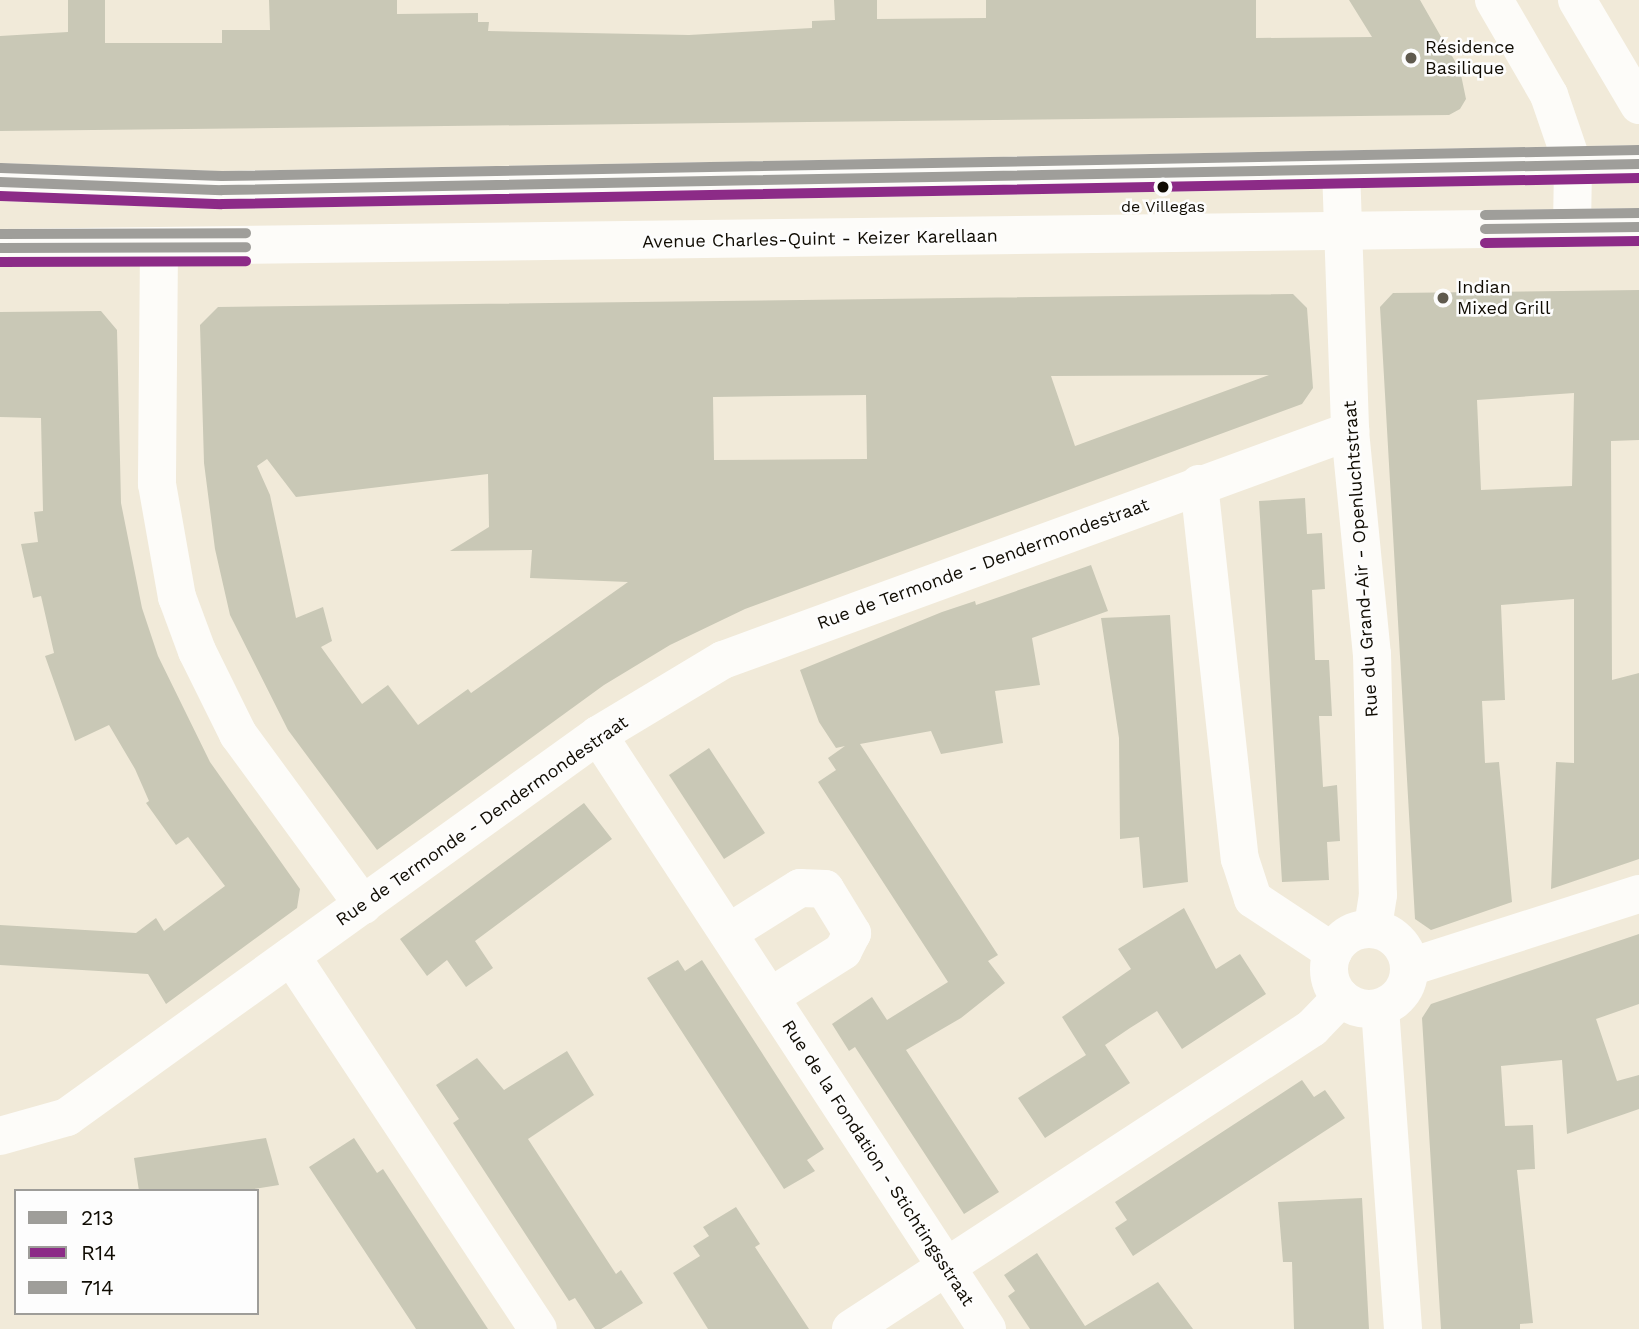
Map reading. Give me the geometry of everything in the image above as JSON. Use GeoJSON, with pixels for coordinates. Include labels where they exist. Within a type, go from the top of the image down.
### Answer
{"type":"FeatureCollection","features":[{"type":"Feature","properties":{"kind":"street"},"geometry":{"type":"LineString","coordinates":[[1494,0],[1549,95],[1573,165],[1572,228]]}},
{"type":"Feature","properties":{"kind":"street"},"geometry":{"type":"LineString","coordinates":[[1577,0],[1639,105]]}},
{"type":"Feature","properties":{"kind":"street"},"geometry":{"type":"LineString","coordinates":[[0,182],[222,190],[1639,164]]}},
{"type":"Feature","properties":{"kind":"street","name":"Rue du Grand-Air - Openluchtstraat"},"geometry":{"type":"LineString","coordinates":[[1341,169],[1350,431],[1372,654],[1378,895],[1373,928]]}},
{"type":"Feature","properties":{"kind":"street","name":"Avenue Charles-Quint - Keizer Karellaan"},"geometry":{"type":"LineString","coordinates":[[0,248],[1639,227]]}},
{"type":"Feature","properties":{"kind":"street"},"geometry":{"type":"LineString","coordinates":[[159,248],[157,484],[177,597],[197,651],[238,734],[363,905]]}},
{"type":"Feature","properties":{"kind":"street","name":"Rue de Termonde - Dendermondestraat"},"geometry":{"type":"LineString","coordinates":[[0,1136],[67,1117],[598,735],[723,660],[1350,431]]}},
{"type":"Feature","properties":{"kind":"street"},"geometry":{"type":"LineString","coordinates":[[1199,484],[1240,859],[1253,899],[1333,952]]}},
{"type":"Feature","properties":{"kind":"street","name":"Rue de la Fondation - Stichtingsstraat"},"geometry":{"type":"LineString","coordinates":[[598,735],[987,1329]]}},
{"type":"Feature","properties":{"kind":"street"},"geometry":{"type":"LineString","coordinates":[[728,933],[800,888],[825,889],[852,933],[843,951],[770,997]]}},
{"type":"Feature","properties":{"kind":"street"},"geometry":{"type":"LineString","coordinates":[[1410,967],[1639,894]]}},
{"type":"Feature","properties":{"kind":"street"},"geometry":{"type":"LineString","coordinates":[[1373,928],[1396,939],[1410,967],[1405,988],[1380,1008],[1359,1008],[1341,998],[1331,981],[1333,952],[1345,936],[1373,928]]}},
{"type":"Feature","properties":{"kind":"street"},"geometry":{"type":"LineString","coordinates":[[291,956],[538,1329]]}},
{"type":"Feature","properties":{"kind":"street"},"geometry":{"type":"LineString","coordinates":[[851,1329],[1312,1028],[1341,998]]}},
{"type":"Feature","properties":{"kind":"street"},"geometry":{"type":"LineString","coordinates":[[1380,1008],[1403,1329]]}},
{"type":"Feature","properties":{"kind":"building"},"geometry":{"type":"Polygon","coordinates":[[[68,0],[105,0],[105,43],[222,43],[222,30],[270,30],[269,0],[397,0],[397,14],[478,13],[478,22],[489,22],[488,31],[689,35],[812,28],[812,21],[835,20],[834,0],[877,0],[877,19],[986,18],[986,0],[1256,0],[1256,38],[1372,37],[1349,0],[1420,0],[1460,70],[1466,99],[1460,109],[1449,115],[0,131],[0,36],[68,32],[68,0]]]}},
{"type":"Feature","properties":{"kind":"building"},"geometry":{"type":"Polygon","coordinates":[[[1639,290],[1639,440],[1611,441],[1612,680],[1639,673],[1639,859],[1551,889],[1556,762],[1574,763],[1574,599],[1501,605],[1505,700],[1482,701],[1485,763],[1499,762],[1512,902],[1431,930],[1415,919],[1380,307],[1393,293],[1639,290]],[[1574,393],[1477,400],[1481,490],[1572,486],[1574,393]]]}},
{"type":"Feature","properties":{"kind":"building"},"geometry":{"type":"Polygon","coordinates":[[[1293,294],[1307,308],[1313,388],[1302,404],[745,609],[670,645],[604,685],[377,850],[288,730],[230,615],[215,549],[204,463],[200,325],[218,307],[1293,294]],[[1269,375],[1051,376],[1075,446],[1269,375]],[[866,395],[713,397],[714,460],[867,459],[866,395]],[[267,459],[257,466],[270,495],[296,618],[323,607],[332,641],[321,647],[362,704],[388,685],[418,725],[468,689],[471,693],[628,582],[530,578],[532,550],[450,551],[489,527],[488,474],[296,497],[267,459]]]}},
{"type":"Feature","properties":{"kind":"building"},"geometry":{"type":"Polygon","coordinates":[[[101,311],[117,330],[121,503],[142,608],[158,656],[210,762],[300,889],[297,908],[166,1004],[148,974],[0,965],[0,925],[136,933],[156,918],[164,931],[225,886],[188,837],[176,845],[146,803],[149,801],[135,769],[109,725],[75,741],[45,656],[54,653],[41,596],[33,598],[21,544],[38,542],[34,512],[43,511],[41,418],[0,417],[0,312],[101,311]]]}},
{"type":"Feature","properties":{"kind":"building"},"geometry":{"type":"Polygon","coordinates":[[[1305,498],[1307,534],[1322,533],[1325,589],[1312,590],[1315,660],[1329,660],[1332,716],[1319,716],[1323,787],[1337,785],[1340,841],[1327,842],[1329,880],[1282,882],[1259,501],[1305,498]]]}},
{"type":"Feature","properties":{"kind":"building"},"geometry":{"type":"Polygon","coordinates":[[[1091,565],[1108,611],[1032,638],[1040,685],[995,691],[1003,743],[941,754],[931,731],[860,744],[998,955],[988,961],[1005,983],[961,1018],[906,1050],[999,1192],[964,1214],[855,1047],[849,1051],[832,1024],[872,997],[887,1020],[948,982],[818,782],[836,770],[828,758],[845,746],[836,748],[819,722],[800,670],[942,612],[975,601],[976,605],[1091,565]]]}},
{"type":"Feature","properties":{"kind":"building"},"geometry":{"type":"Polygon","coordinates":[[[1170,615],[1188,882],[1143,888],[1139,837],[1120,839],[1119,738],[1101,618],[1170,615]]]}},
{"type":"Feature","properties":{"kind":"building"},"geometry":{"type":"Polygon","coordinates":[[[709,748],[765,833],[724,859],[669,775],[709,748]]]}},
{"type":"Feature","properties":{"kind":"building"},"geometry":{"type":"Polygon","coordinates":[[[584,803],[612,839],[475,941],[493,968],[466,987],[447,960],[427,976],[400,939],[584,803]]]}},
{"type":"Feature","properties":{"kind":"building"},"geometry":{"type":"Polygon","coordinates":[[[1184,908],[1216,969],[1240,954],[1266,994],[1182,1049],[1157,1011],[1130,1028],[1105,1045],[1130,1083],[1045,1138],[1018,1098],[1086,1055],[1062,1017],[1131,969],[1118,949],[1184,908]]]}},
{"type":"Feature","properties":{"kind":"building"},"geometry":{"type":"Polygon","coordinates":[[[1639,934],[1639,1004],[1596,1019],[1617,1081],[1639,1075],[1639,1109],[1567,1134],[1562,1060],[1501,1066],[1505,1126],[1533,1125],[1535,1169],[1517,1170],[1533,1323],[1520,1324],[1520,1329],[1441,1329],[1422,1018],[1431,1004],[1639,934]]]}},
{"type":"Feature","properties":{"kind":"building"},"geometry":{"type":"Polygon","coordinates":[[[678,960],[685,971],[702,960],[824,1149],[807,1160],[815,1171],[784,1189],[647,978],[678,960]]]}},
{"type":"Feature","properties":{"kind":"building"},"geometry":{"type":"Polygon","coordinates":[[[567,1051],[594,1095],[528,1139],[616,1274],[621,1270],[643,1303],[601,1329],[595,1329],[575,1298],[569,1301],[453,1123],[459,1119],[436,1085],[477,1058],[504,1090],[567,1051]]]}},
{"type":"Feature","properties":{"kind":"building"},"geometry":{"type":"Polygon","coordinates":[[[1302,1080],[1314,1097],[1325,1090],[1345,1118],[1133,1256],[1115,1228],[1127,1220],[1115,1202],[1302,1080]]]}},
{"type":"Feature","properties":{"kind":"building"},"geometry":{"type":"Polygon","coordinates":[[[266,1138],[279,1185],[254,1189],[139,1189],[134,1158],[266,1138]]]}},
{"type":"Feature","properties":{"kind":"building"},"geometry":{"type":"Polygon","coordinates":[[[354,1138],[377,1173],[383,1169],[488,1329],[416,1329],[309,1167],[354,1138]]]}},
{"type":"Feature","properties":{"kind":"building"},"geometry":{"type":"Polygon","coordinates":[[[1362,1198],[1369,1329],[1294,1329],[1292,1262],[1283,1262],[1278,1202],[1362,1198]]]}},
{"type":"Feature","properties":{"kind":"building"},"geometry":{"type":"Polygon","coordinates":[[[736,1207],[760,1244],[755,1247],[809,1329],[708,1329],[673,1273],[700,1256],[693,1246],[709,1236],[703,1227],[736,1207]]]}},
{"type":"Feature","properties":{"kind":"building"},"geometry":{"type":"Polygon","coordinates":[[[1037,1253],[1085,1326],[1158,1282],[1193,1329],[1030,1329],[1008,1296],[1015,1291],[1004,1275],[1037,1253]]]}},
{"type":"Feature","properties":{"kind":"transit line","name":"714"},"geometry":{"type":"LineString","coordinates":[[1,168],[222,176],[1639,150]]}},
{"type":"Feature","properties":{"kind":"transit line","name":"213"},"geometry":{"type":"LineString","coordinates":[[0,182],[222,190],[1639,164]]}},
{"type":"Feature","properties":{"kind":"transit line","name":"R14"},"geometry":{"type":"LineString","coordinates":[[0,196],[222,204],[1639,178]]}},
{"type":"Feature","properties":{"kind":"transit line","name":"714"},"geometry":{"type":"LineString","coordinates":[[1485,215],[1639,213]]}},
{"type":"Feature","properties":{"kind":"transit line","name":"213"},"geometry":{"type":"LineString","coordinates":[[1485,229],[1639,227]]}},
{"type":"Feature","properties":{"kind":"transit line","name":"714"},"geometry":{"type":"LineString","coordinates":[[0,234],[246,233]]}},
{"type":"Feature","properties":{"kind":"transit line","name":"R14"},"geometry":{"type":"LineString","coordinates":[[1485,243],[1639,241]]}},
{"type":"Feature","properties":{"kind":"transit line","name":"213"},"geometry":{"type":"LineString","coordinates":[[0,248],[246,247]]}},
{"type":"Feature","properties":{"kind":"transit line","name":"R14"},"geometry":{"type":"LineString","coordinates":[[0,262],[246,261]]}},
{"type":"Feature","properties":{"kind":"place","name":"Résidence Basilique"},"geometry":{"type":"Point","coordinates":[1411,58]}},
{"type":"Feature","properties":{"kind":"place","name":"de Villegas"},"geometry":{"type":"Point","coordinates":[1163,187]}},
{"type":"Feature","properties":{"kind":"place","name":"Indian Mixed Grill"},"geometry":{"type":"Point","coordinates":[1443,298]}}]}
